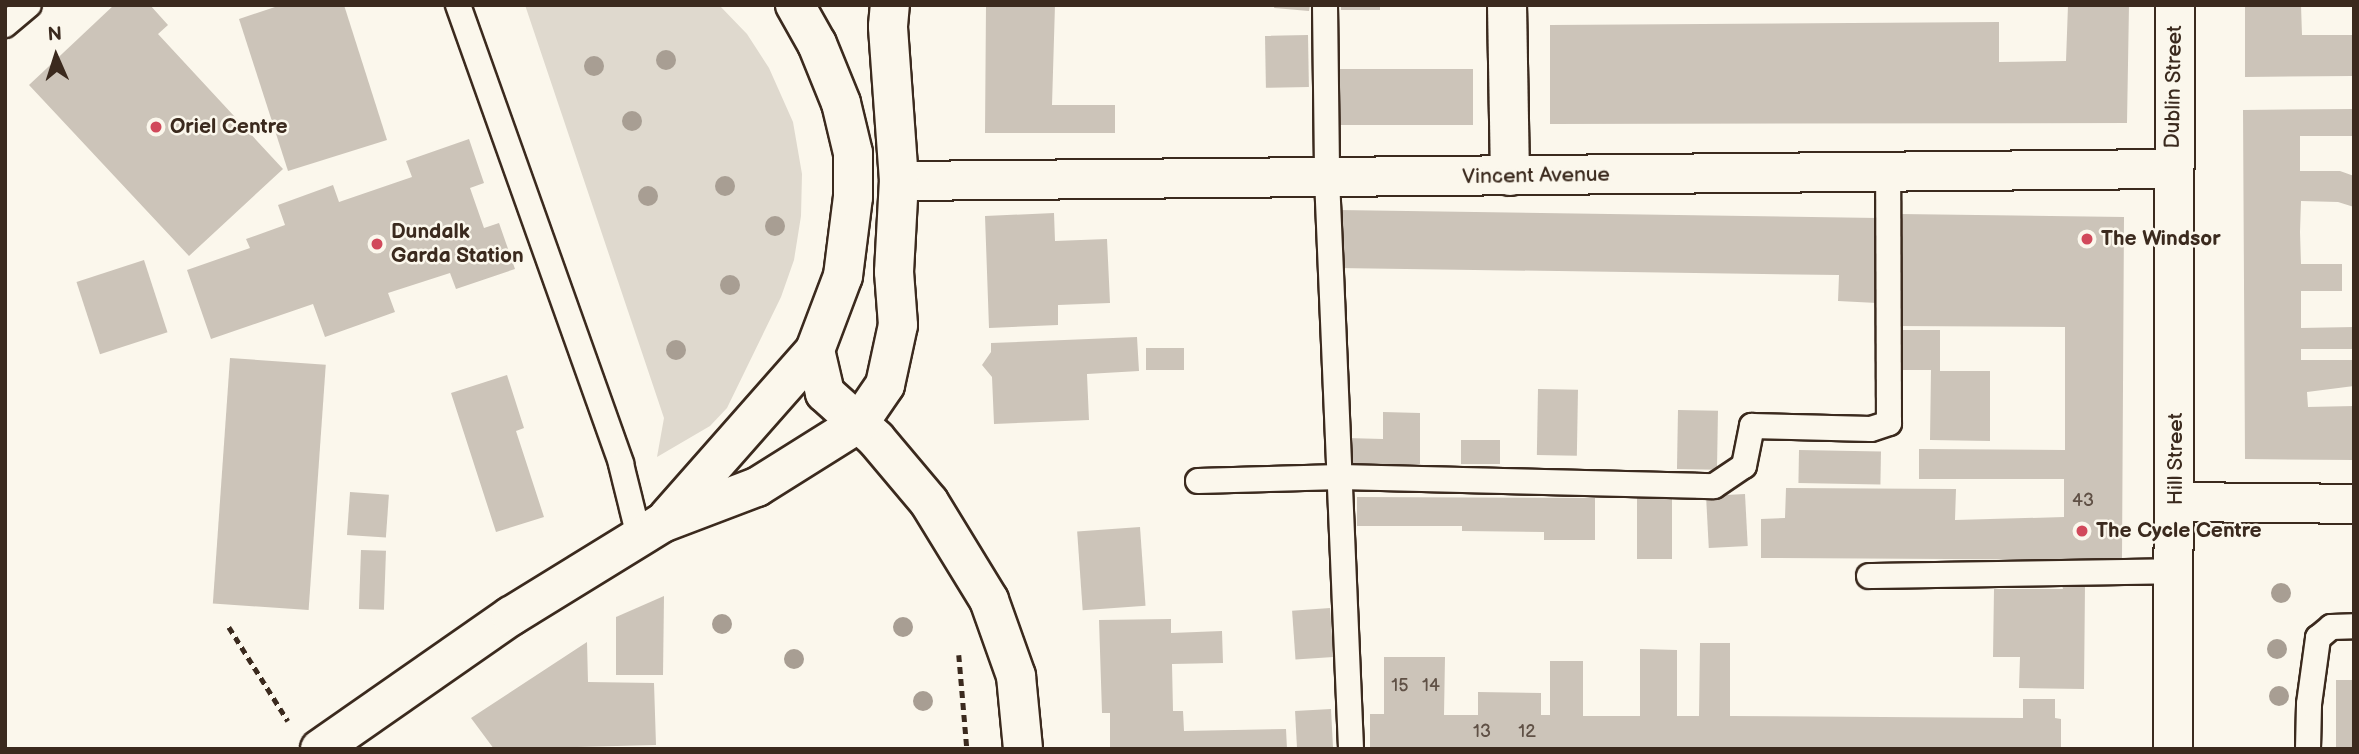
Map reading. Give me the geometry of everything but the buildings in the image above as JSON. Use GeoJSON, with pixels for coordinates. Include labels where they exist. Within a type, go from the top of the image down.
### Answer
{"type":"FeatureCollection","features":[{"type":"Feature","properties":{"kind":"main road"},"geometry":{"type":"LineString","coordinates":[[650,530],[737,443],[814,350],[843,276],[853,197],[853,153],[841,103],[817,44],[795,5]]}},
{"type":"Feature","properties":{"kind":"main road"},"geometry":{"type":"LineString","coordinates":[[320,749],[511,616],[650,530],[757,487],[859,423],[886,385],[898,325],[894,272],[899,181],[888,26],[890,5]]}},
{"type":"Feature","properties":{"kind":"main road"},"geometry":{"type":"LineString","coordinates":[[1507,5],[1510,176]]}},
{"type":"Feature","properties":{"kind":"main road","name":"Dublin Street"},"geometry":{"type":"LineString","coordinates":[[2172,169],[2175,5]]}},
{"type":"Feature","properties":{"kind":"main road","name":"Vincent Avenue"},"geometry":{"type":"LineString","coordinates":[[899,181],[2172,169]]}},
{"type":"Feature","properties":{"kind":"main road","name":"Hill Street"},"geometry":{"type":"LineString","coordinates":[[2172,169],[2176,502],[2173,749]]}},
{"type":"Feature","properties":{"kind":"main road"},"geometry":{"type":"LineString","coordinates":[[814,350],[825,393],[859,423],[929,502],[989,600],[1016,676],[1023,749]]}},
{"type":"Feature","properties":{"kind":"main road"},"geometry":{"type":"LineString","coordinates":[[2176,502],[2343,504]]}},
{"type":"Feature","properties":{"kind":"lane"},"geometry":{"type":"LineString","coordinates":[[5,25],[29,5]]}},
{"type":"Feature","properties":{"kind":"lane"},"geometry":{"type":"LineString","coordinates":[[458,5],[621,464],[650,530]]}},
{"type":"Feature","properties":{"kind":"lane"},"geometry":{"type":"LineString","coordinates":[[1325,5],[1327,178],[1351,749]]}},
{"type":"Feature","properties":{"kind":"lane"},"geometry":{"type":"LineString","coordinates":[[1198,481],[1339,477],[1713,485],[1744,467],[1752,426],[1871,429],[1889,423],[1888,172]]}},
{"type":"Feature","properties":{"kind":"lane"},"geometry":{"type":"LineString","coordinates":[[1869,576],[2175,571]]}},
{"type":"Feature","properties":{"kind":"lane"},"geometry":{"type":"LineString","coordinates":[[2308,749],[2309,704],[2318,639],[2331,627],[2354,626]]}},
{"type":"Feature","properties":{"kind":"path"},"geometry":{"type":"LineString","coordinates":[[229,627],[289,721]]}},
{"type":"Feature","properties":{"kind":"path"},"geometry":{"type":"LineString","coordinates":[[958,644],[967,749]]}},
{"type":"Feature","properties":{"kind":"shaded area"},"geometry":{"type":"Polygon","coordinates":[[[525,5],[719,5],[747,34],[769,68],[793,122],[802,174],[801,216],[794,260],[781,297],[727,408],[710,426],[657,457],[664,418],[525,5]]]}},
{"type":"Feature","properties":{"kind":"place","name":"Oriel Centre"},"geometry":{"type":"Point","coordinates":[156,127]}},
{"type":"Feature","properties":{"kind":"place","name":"The Windsor"},"geometry":{"type":"Point","coordinates":[2087,239]}},
{"type":"Feature","properties":{"kind":"place","name":"Dundalk Garda Station"},"geometry":{"type":"Point","coordinates":[377,244]}},
{"type":"Feature","properties":{"kind":"place","name":"The Cycle Centre"},"geometry":{"type":"Point","coordinates":[2082,531]}}]}
